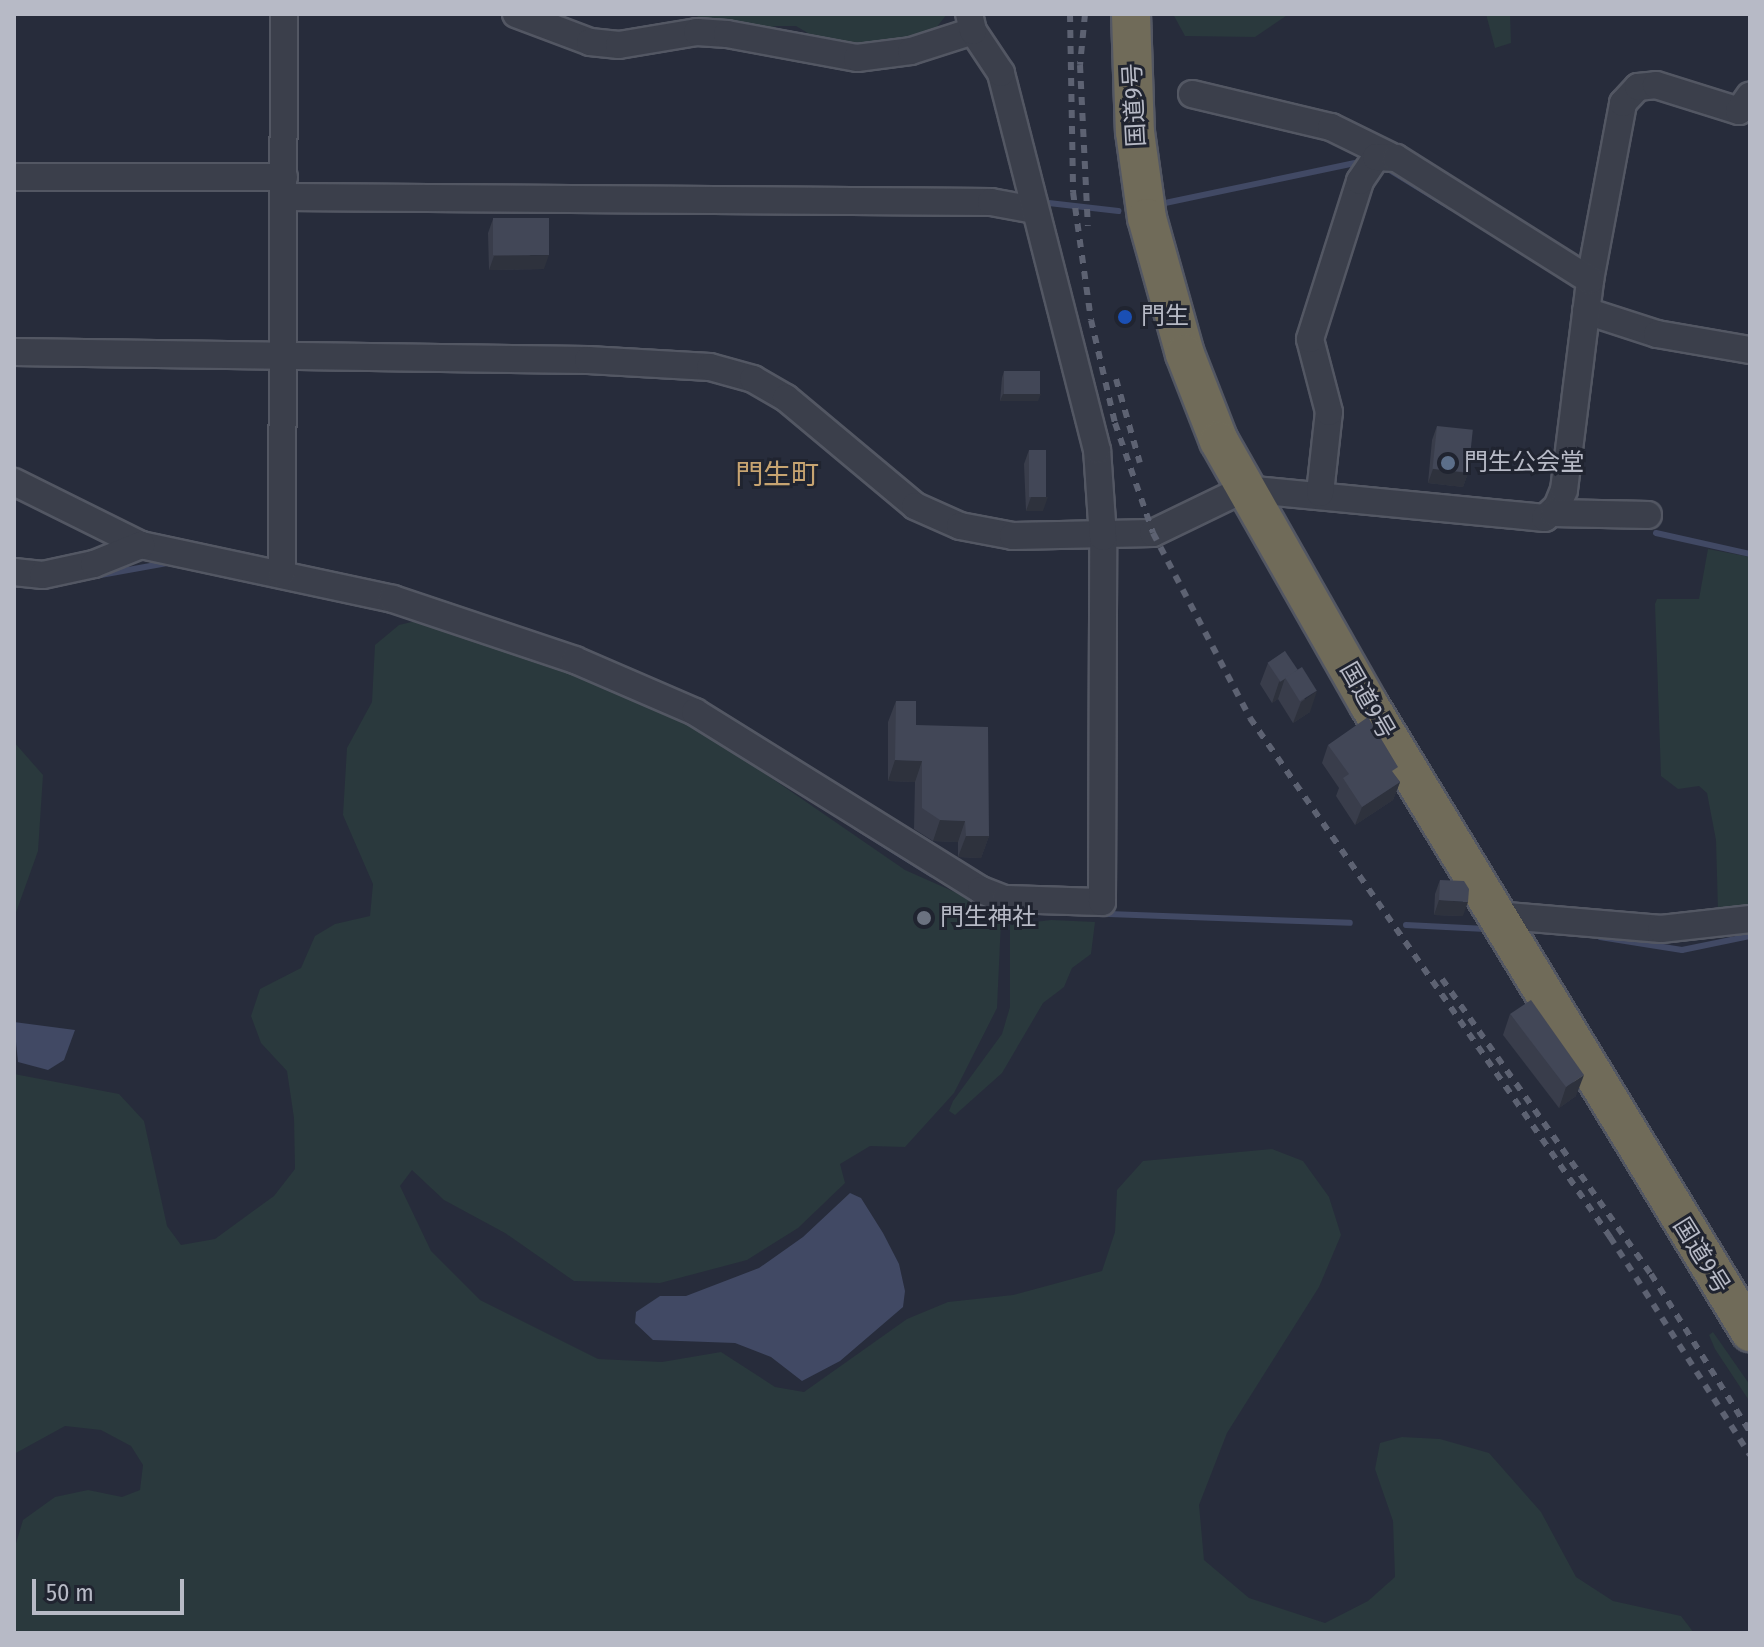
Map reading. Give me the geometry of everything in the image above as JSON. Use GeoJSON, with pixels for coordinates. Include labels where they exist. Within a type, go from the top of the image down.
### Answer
{"type":"FeatureCollection","features":[{"type":"Feature","properties":{"kind":"highway","name":"国道9号"},"geometry":{"type":"LineString","coordinates":[[1131,14],[1135,132],[1147,218],[1199,393],[1244,489],[1495,915],[1750,1332]]}},
{"type":"Feature","properties":{"kind":"street"},"geometry":{"type":"LineString","coordinates":[[282,573],[284,14]]}},
{"type":"Feature","properties":{"kind":"street"},"geometry":{"type":"LineString","coordinates":[[14,482],[141,545],[282,573],[467,621],[647,690],[695,712],[981,890],[1005,899],[1102,902],[1103,537],[1093,425],[1001,73],[971,22],[911,51],[857,58],[712,33],[619,45],[590,42],[516,14]]}},
{"type":"Feature","properties":{"kind":"street"},"geometry":{"type":"LineString","coordinates":[[1554,513],[1564,490],[1588,296],[1623,103],[1638,87],[1656,85],[1739,111],[1750,95]]}},
{"type":"Feature","properties":{"kind":"street"},"geometry":{"type":"LineString","coordinates":[[1192,94],[1331,127],[1388,155],[1588,296],[1657,334],[1750,350]]}},
{"type":"Feature","properties":{"kind":"street"},"geometry":{"type":"LineString","coordinates":[[1320,493],[1329,412],[1310,339],[1360,181],[1376,157],[1388,155]]}},
{"type":"Feature","properties":{"kind":"street"},"geometry":{"type":"LineString","coordinates":[[14,177],[285,187],[1032,201]]}},
{"type":"Feature","properties":{"kind":"street"},"geometry":{"type":"LineString","coordinates":[[14,352],[588,360],[710,367],[753,379],[786,398],[893,489],[937,517],[1013,536],[1103,537],[1153,533],[1244,489],[1320,493],[1536,518],[1554,513],[1648,515]]}},
{"type":"Feature","properties":{"kind":"street"},"geometry":{"type":"LineString","coordinates":[[14,572],[43,575],[94,564],[141,545]]}},
{"type":"Feature","properties":{"kind":"street"},"geometry":{"type":"LineString","coordinates":[[1495,915],[1661,929],[1750,919]]}},
{"type":"Feature","properties":{"kind":"shaded area"},"geometry":{"type":"Polygon","coordinates":[[[694,14],[947,14],[936,28],[914,40],[846,45],[818,39],[796,26],[775,26],[761,34],[715,29],[694,14]]]}},
{"type":"Feature","properties":{"kind":"shaded area"},"geometry":{"type":"Polygon","coordinates":[[[1173,14],[1289,14],[1255,37],[1185,36],[1173,14]]]}},
{"type":"Feature","properties":{"kind":"shaded area"},"geometry":{"type":"Polygon","coordinates":[[[1486,14],[1510,14],[1511,43],[1495,48],[1486,14]]]}},
{"type":"Feature","properties":{"kind":"shaded area"},"geometry":{"type":"Polygon","coordinates":[[[1708,549],[1750,557],[1750,911],[1718,911],[1716,840],[1707,793],[1699,786],[1678,789],[1661,776],[1655,604],[1657,599],[1699,599],[1708,549]]]}},
{"type":"Feature","properties":{"kind":"shaded area"},"geometry":{"type":"Polygon","coordinates":[[[420,620],[464,626],[706,733],[905,870],[984,905],[1001,921],[997,1008],[954,1093],[905,1147],[870,1146],[840,1164],[845,1183],[798,1228],[747,1260],[660,1283],[574,1281],[505,1233],[444,1200],[412,1170],[400,1186],[431,1251],[480,1300],[598,1359],[662,1362],[721,1352],[775,1387],[804,1392],[907,1319],[948,1302],[1013,1295],[1102,1271],[1115,1232],[1117,1190],[1143,1161],[1272,1149],[1303,1161],[1329,1197],[1341,1235],[1319,1287],[1227,1433],[1199,1505],[1204,1560],[1249,1598],[1325,1623],[1368,1601],[1395,1577],[1393,1521],[1375,1469],[1380,1443],[1402,1437],[1440,1439],[1489,1453],[1541,1512],[1576,1577],[1613,1601],[1681,1616],[1694,1633],[14,1633],[14,1550],[23,1520],[55,1497],[88,1490],[122,1497],[140,1490],[143,1465],[131,1446],[101,1430],[65,1426],[14,1454],[14,1074],[119,1094],[144,1121],[167,1226],[181,1245],[215,1239],[274,1196],[295,1169],[294,1118],[287,1071],[261,1043],[251,1016],[260,989],[301,968],[315,936],[335,924],[370,916],[373,884],[343,815],[347,748],[372,702],[375,645],[399,625],[420,620]]]}},
{"type":"Feature","properties":{"kind":"shaded area"},"geometry":{"type":"Polygon","coordinates":[[[14,742],[43,775],[38,851],[14,918],[14,742]]]}},
{"type":"Feature","properties":{"kind":"shaded area"},"geometry":{"type":"Polygon","coordinates":[[[1051,920],[1095,922],[1091,954],[1072,968],[1064,987],[1043,1003],[1002,1073],[955,1115],[949,1111],[953,1101],[1002,1034],[1010,1007],[1010,925],[1051,920]]]}},
{"type":"Feature","properties":{"kind":"shaded area"},"geometry":{"type":"Polygon","coordinates":[[[1713,1332],[1750,1385],[1750,1402],[1715,1349],[1709,1335],[1713,1332]]]}},
{"type":"Feature","properties":{"kind":"water"},"geometry":{"type":"Polygon","coordinates":[[[14,1022],[75,1030],[64,1060],[48,1070],[18,1062],[14,1022]]]}},
{"type":"Feature","properties":{"kind":"water"},"geometry":{"type":"Polygon","coordinates":[[[850,1193],[861,1198],[883,1233],[899,1264],[905,1291],[903,1307],[840,1361],[802,1381],[771,1357],[735,1343],[653,1340],[635,1323],[636,1312],[660,1296],[686,1296],[759,1268],[803,1237],[850,1193]]]}},
{"type":"Feature","properties":{"kind":"building"},"geometry":{"type":"Polygon","coordinates":[[[493,218],[549,218],[549,255],[493,255],[493,218]]]}},
{"type":"Feature","properties":{"kind":"building"},"geometry":{"type":"Polygon","coordinates":[[[1004,371],[1040,371],[1040,394],[1004,394],[1004,371]]]}},
{"type":"Feature","properties":{"kind":"building"},"geometry":{"type":"Polygon","coordinates":[[[1437,426],[1473,430],[1468,473],[1433,469],[1437,426]]]}},
{"type":"Feature","properties":{"kind":"building"},"geometry":{"type":"Polygon","coordinates":[[[1029,450],[1046,450],[1046,497],[1029,497],[1029,450]]]}},
{"type":"Feature","properties":{"kind":"building"},"geometry":{"type":"Polygon","coordinates":[[[1285,651],[1298,670],[1280,682],[1268,663],[1285,651]]]}},
{"type":"Feature","properties":{"kind":"building"},"geometry":{"type":"Polygon","coordinates":[[[1302,667],[1317,691],[1300,701],[1285,678],[1302,667]]]}},
{"type":"Feature","properties":{"kind":"building"},"geometry":{"type":"Polygon","coordinates":[[[896,701],[916,701],[916,725],[988,727],[989,836],[966,836],[965,821],[940,820],[922,808],[922,761],[895,760],[896,701]]]}},
{"type":"Feature","properties":{"kind":"building"},"geometry":{"type":"Polygon","coordinates":[[[1368,717],[1398,767],[1392,771],[1400,782],[1362,807],[1343,778],[1349,774],[1328,745],[1368,717]]]}},
{"type":"Feature","properties":{"kind":"building"},"geometry":{"type":"Polygon","coordinates":[[[1440,880],[1464,881],[1469,889],[1468,902],[1439,900],[1440,880]]]}},
{"type":"Feature","properties":{"kind":"building"},"geometry":{"type":"Polygon","coordinates":[[[1531,1000],[1584,1075],[1566,1087],[1510,1014],[1531,1000]]]}},
{"type":"Feature","properties":{"kind":"waterway"},"geometry":{"type":"LineString","coordinates":[[1165,203],[1360,162]]}},
{"type":"Feature","properties":{"kind":"waterway"},"geometry":{"type":"LineString","coordinates":[[1388,169],[1450,207]]}},
{"type":"Feature","properties":{"kind":"waterway"},"geometry":{"type":"LineString","coordinates":[[1040,202],[1118,211]]}},
{"type":"Feature","properties":{"kind":"waterway"},"geometry":{"type":"LineString","coordinates":[[1656,533],[1750,554]]}},
{"type":"Feature","properties":{"kind":"waterway"},"geometry":{"type":"LineString","coordinates":[[45,585],[167,563]]}},
{"type":"Feature","properties":{"kind":"waterway"},"geometry":{"type":"LineString","coordinates":[[856,827],[931,874]]}},
{"type":"Feature","properties":{"kind":"waterway"},"geometry":{"type":"LineString","coordinates":[[1027,911],[1350,923]]}},
{"type":"Feature","properties":{"kind":"waterway"},"geometry":{"type":"LineString","coordinates":[[1406,925],[1486,929]]}},
{"type":"Feature","properties":{"kind":"waterway"},"geometry":{"type":"LineString","coordinates":[[1600,937],[1682,950],[1750,936]]}},
{"type":"Feature","properties":{"kind":"railway"},"geometry":{"type":"LineString","coordinates":[[1070,14],[1073,192],[1091,320],[1115,423],[1153,533],[1250,718],[1610,1237],[1750,1455]]}},
{"type":"Feature","properties":{"kind":"railway"},"geometry":{"type":"LineString","coordinates":[[1085,14],[1080,65],[1088,226]]}},
{"type":"Feature","properties":{"kind":"railway"},"geometry":{"type":"LineString","coordinates":[[1116,379],[1140,463]]}},
{"type":"Feature","properties":{"kind":"railway"},"geometry":{"type":"LineString","coordinates":[[1442,979],[1651,1274],[1750,1432]]}},
{"type":"Feature","properties":{"kind":"place","name":"門生"},"geometry":{"type":"Point","coordinates":[1125,317]}},
{"type":"Feature","properties":{"kind":"place","name":"門生公会堂"},"geometry":{"type":"Point","coordinates":[1448,463]}},
{"type":"Feature","properties":{"kind":"place","name":"門生神社"},"geometry":{"type":"Point","coordinates":[924,918]}},
{"type":"Feature","properties":{"kind":"district","name":"門生町"},"geometry":{"type":"Point","coordinates":[777,475]}}]}
